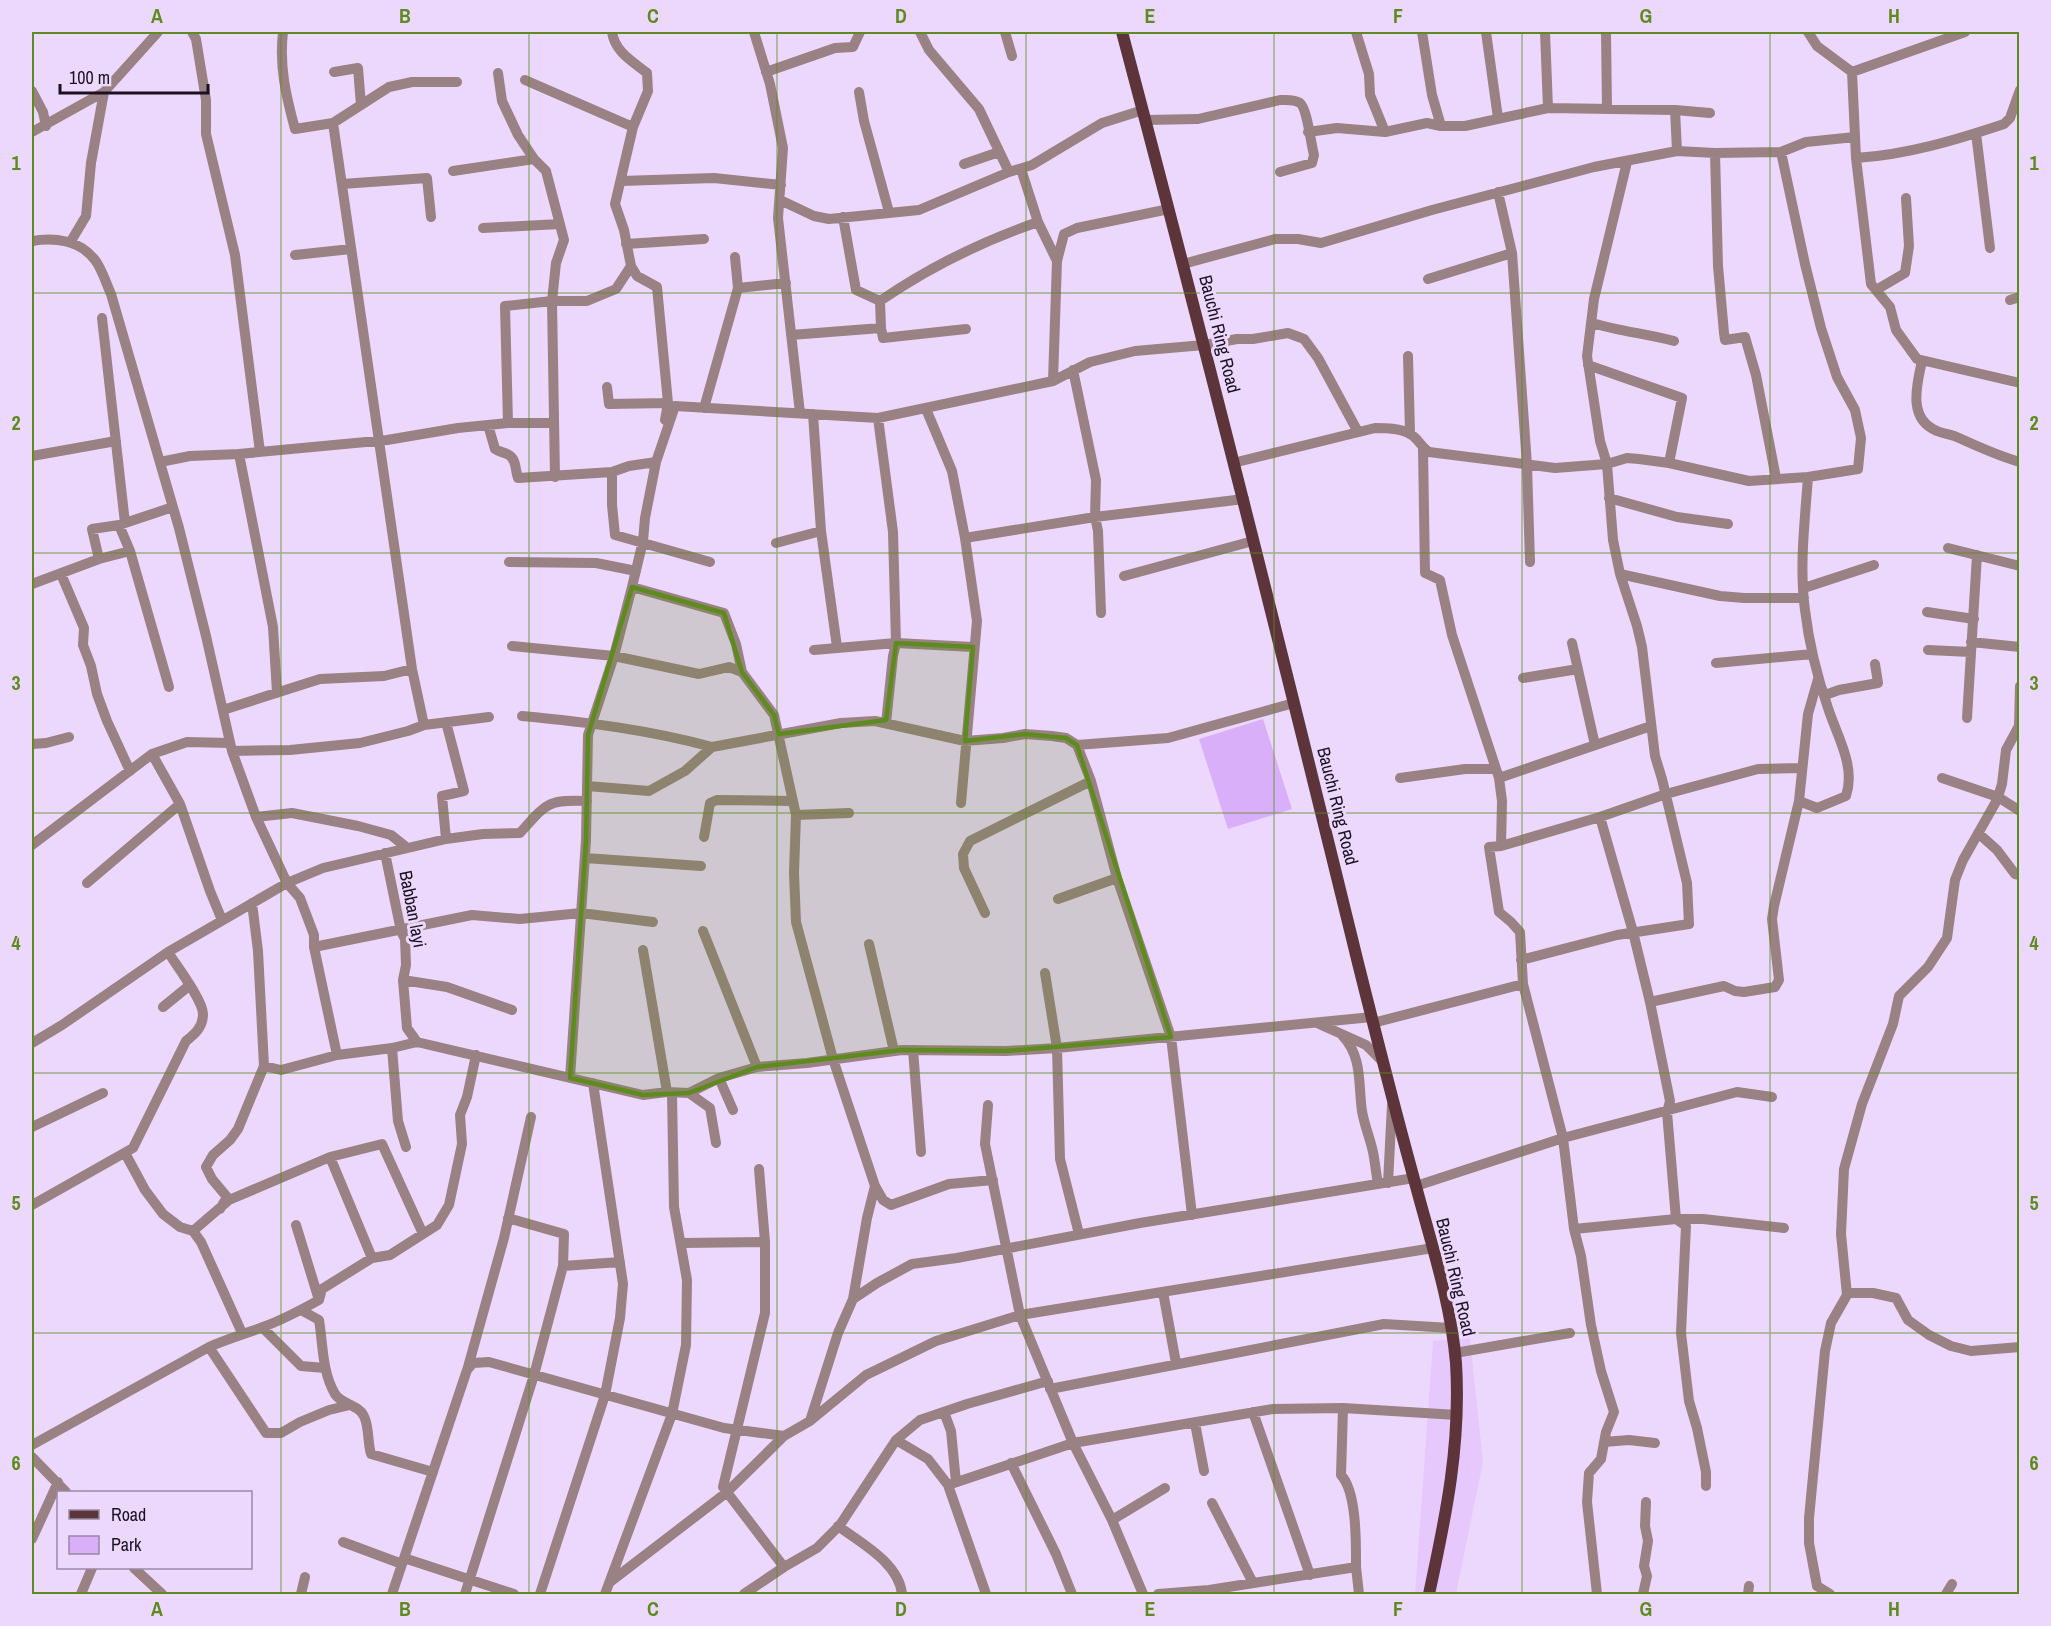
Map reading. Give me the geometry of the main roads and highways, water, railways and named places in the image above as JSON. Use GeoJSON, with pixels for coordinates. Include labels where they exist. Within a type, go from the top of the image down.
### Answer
{"type":"FeatureCollection","features":[{"type":"Feature","properties":{"kind":"main road","name":"Bauchi Ring Road"},"geometry":{"type":"LineString","coordinates":[[1122,32],[1244,499],[1372,1020],[1433,1248],[1451,1328],[1455,1353],[1456,1446],[1448,1507],[1430,1594]]}}]}
